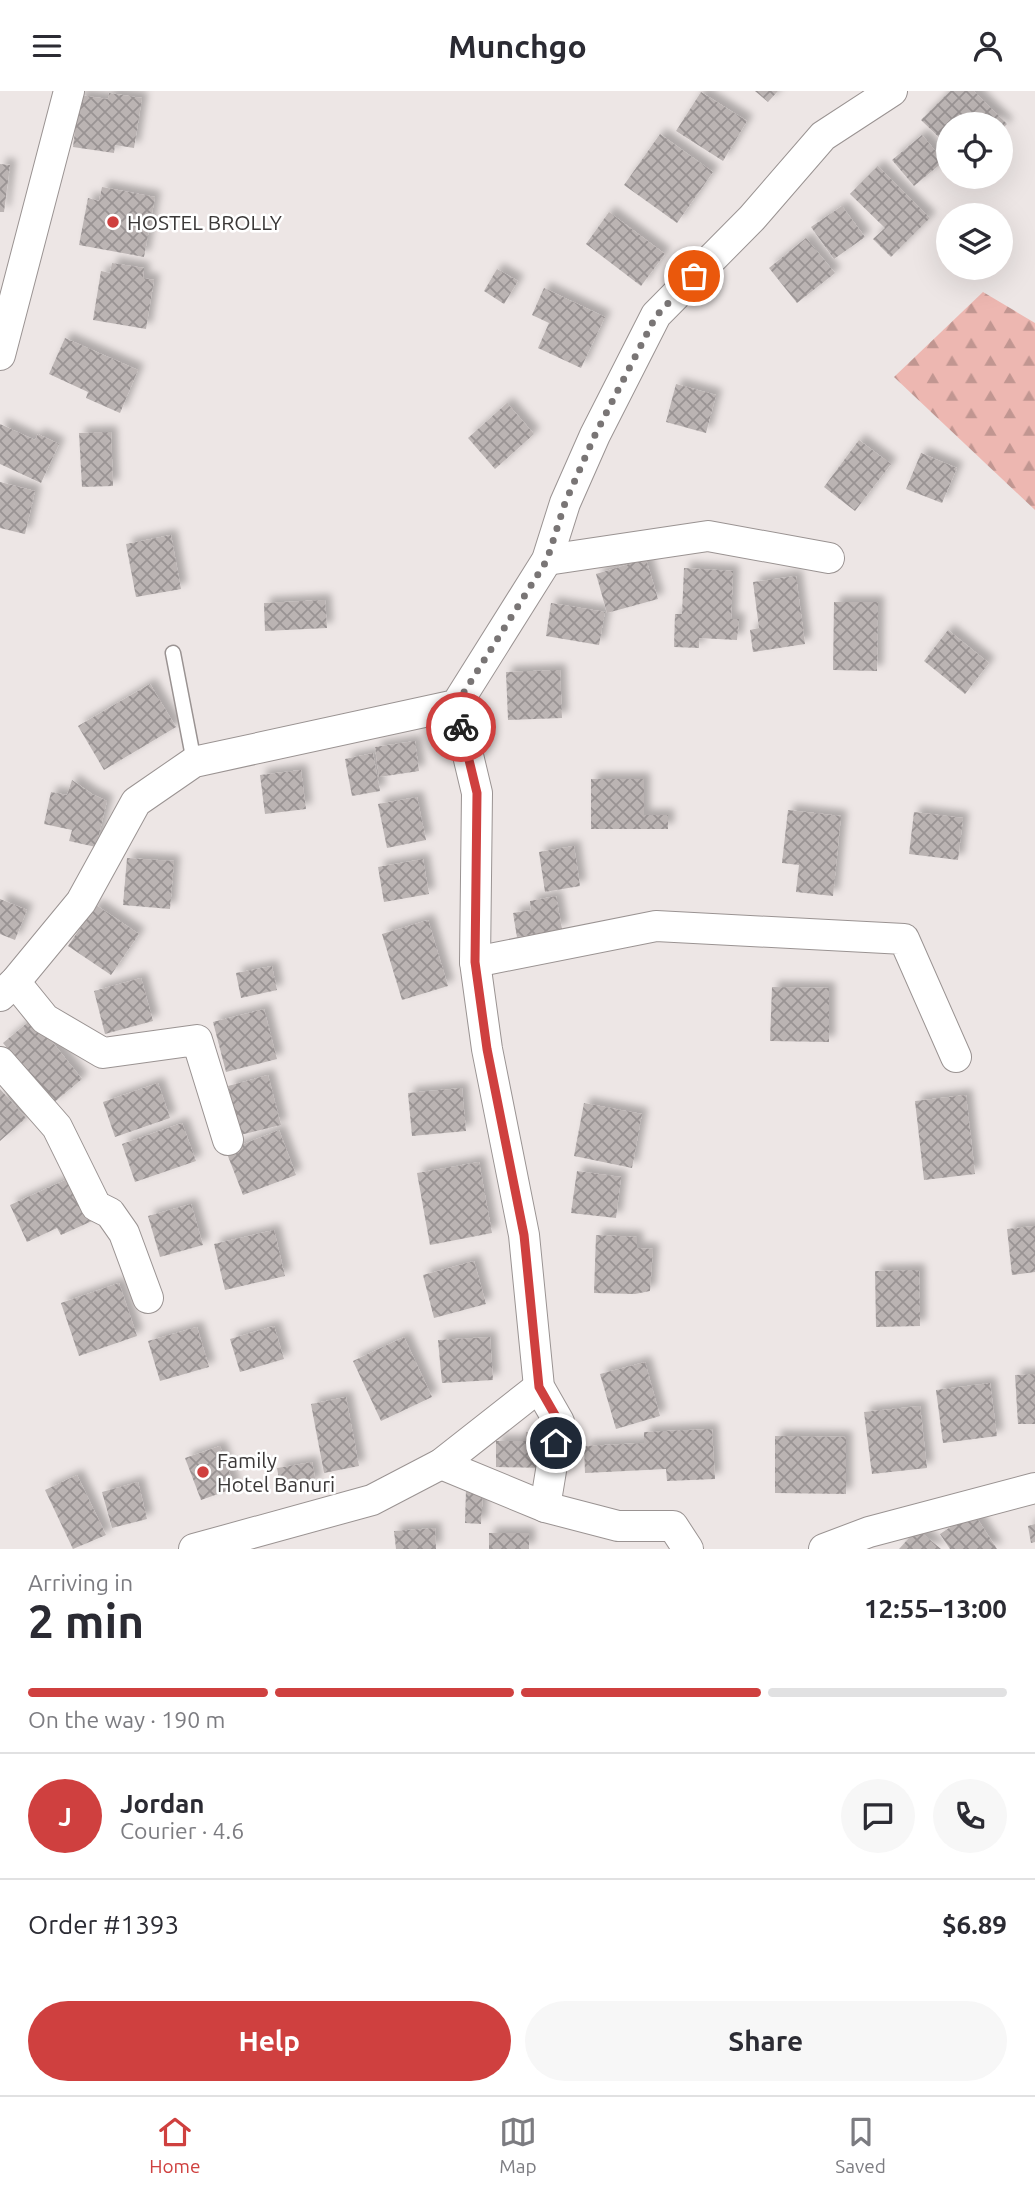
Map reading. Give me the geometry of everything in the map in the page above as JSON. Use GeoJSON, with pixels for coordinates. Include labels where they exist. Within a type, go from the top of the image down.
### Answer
{"type":"FeatureCollection","features":[{"type":"Feature","properties":{"kind":"street"},"geometry":{"type":"LineString","coordinates":[[0,355],[69,91]]}},
{"type":"Feature","properties":{"kind":"street"},"geometry":{"type":"LineString","coordinates":[[545,1507],[559,1422],[539,1387],[524,1235],[487,1049],[475,962],[477,793],[456,705],[547,560],[565,503],[595,435],[656,316],[752,218],[823,136],[892,91]]}},
{"type":"Feature","properties":{"kind":"street"},"geometry":{"type":"LineString","coordinates":[[547,560],[708,536],[829,558]]}},
{"type":"Feature","properties":{"kind":"street"},"geometry":{"type":"LineString","coordinates":[[228,1140],[197,1040],[103,1053],[45,1019],[7,989],[81,902],[136,802],[194,762],[456,705]]}},
{"type":"Feature","properties":{"kind":"street"},"geometry":{"type":"LineString","coordinates":[[475,962],[656,926],[904,939],[956,1057]]}},
{"type":"Feature","properties":{"kind":"street"},"geometry":{"type":"LineString","coordinates":[[0,1062],[57,1127],[96,1206],[110,1213],[124,1233],[148,1298]]}},
{"type":"Feature","properties":{"kind":"street"},"geometry":{"type":"LineString","coordinates":[[194,1549],[372,1500],[441,1464],[539,1387]]}},
{"type":"Feature","properties":{"kind":"street"},"geometry":{"type":"LineString","coordinates":[[441,1464],[545,1507],[618,1526],[673,1525],[688,1549]]}},
{"type":"Feature","properties":{"kind":"street"},"geometry":{"type":"LineString","coordinates":[[824,1549],[869,1532],[1035,1488]]}},
{"type":"Feature","properties":{"kind":"lane"},"geometry":{"type":"LineString","coordinates":[[173,653],[194,762]]}},
{"type":"Feature","properties":{"kind":"green space"},"geometry":{"type":"Polygon","coordinates":[[[983,292],[1035,323],[1035,510],[894,377],[983,292]]]}},
{"type":"Feature","properties":{"kind":"building"},"geometry":{"type":"Polygon","coordinates":[[[755,91],[778,91],[768,102],[755,91]]]}},
{"type":"Feature","properties":{"kind":"building"},"geometry":{"type":"Polygon","coordinates":[[[950,91],[974,91],[995,112],[936,112],[936,134],[921,120],[950,91]]]}},
{"type":"Feature","properties":{"kind":"building"},"geometry":{"type":"Polygon","coordinates":[[[701,92],[747,121],[723,161],[676,131],[701,92]]]}},
{"type":"Feature","properties":{"kind":"building"},"geometry":{"type":"Polygon","coordinates":[[[109,93],[142,98],[134,148],[115,145],[114,153],[73,147],[79,95],[108,99],[109,93]]]}},
{"type":"Feature","properties":{"kind":"building"},"geometry":{"type":"Polygon","coordinates":[[[660,134],[713,172],[677,223],[624,185],[660,134]]]}},
{"type":"Feature","properties":{"kind":"building"},"geometry":{"type":"Polygon","coordinates":[[[922,135],[936,152],[936,168],[914,186],[892,160],[922,135]]]}},
{"type":"Feature","properties":{"kind":"building"},"geometry":{"type":"Polygon","coordinates":[[[0,164],[10,165],[4,212],[0,212],[0,164]]]}},
{"type":"Feature","properties":{"kind":"building"},"geometry":{"type":"Polygon","coordinates":[[[878,166],[930,218],[891,257],[873,239],[885,228],[850,194],[878,166]]]}},
{"type":"Feature","properties":{"kind":"building"},"geometry":{"type":"Polygon","coordinates":[[[102,187],[155,197],[144,257],[79,245],[88,198],[99,201],[102,187]]]}},
{"type":"Feature","properties":{"kind":"building"},"geometry":{"type":"Polygon","coordinates":[[[842,206],[865,237],[834,259],[811,227],[842,206]]]}},
{"type":"Feature","properties":{"kind":"building"},"geometry":{"type":"Polygon","coordinates":[[[609,212],[665,254],[641,286],[586,244],[609,212]]]}},
{"type":"Feature","properties":{"kind":"building"},"geometry":{"type":"Polygon","coordinates":[[[806,238],[835,273],[797,303],[769,268],[806,238]]]}},
{"type":"Feature","properties":{"kind":"building"},"geometry":{"type":"Polygon","coordinates":[[[112,263],[144,268],[143,278],[154,280],[146,329],[93,320],[101,271],[110,273],[112,263]]]}},
{"type":"Feature","properties":{"kind":"building"},"geometry":{"type":"Polygon","coordinates":[[[497,269],[518,281],[504,304],[484,291],[497,269]]]}},
{"type":"Feature","properties":{"kind":"building"},"geometry":{"type":"Polygon","coordinates":[[[544,288],[605,317],[581,368],[538,348],[549,323],[532,315],[544,288]]]}},
{"type":"Feature","properties":{"kind":"building"},"geometry":{"type":"Polygon","coordinates":[[[65,338],[138,370],[120,413],[86,398],[88,392],[49,374],[65,338]]]}},
{"type":"Feature","properties":{"kind":"building"},"geometry":{"type":"Polygon","coordinates":[[[676,384],[716,395],[706,433],[666,422],[676,384]]]}},
{"type":"Feature","properties":{"kind":"building"},"geometry":{"type":"Polygon","coordinates":[[[507,403],[534,434],[495,469],[468,438],[507,403]]]}},
{"type":"Feature","properties":{"kind":"building"},"geometry":{"type":"Polygon","coordinates":[[[0,424],[35,440],[38,434],[59,444],[41,483],[0,464],[0,424]]]}},
{"type":"Feature","properties":{"kind":"building"},"geometry":{"type":"Polygon","coordinates":[[[111,432],[113,486],[82,487],[79,433],[111,432]]]}},
{"type":"Feature","properties":{"kind":"building"},"geometry":{"type":"Polygon","coordinates":[[[859,440],[891,464],[855,511],[824,487],[859,440]]]}},
{"type":"Feature","properties":{"kind":"building"},"geometry":{"type":"Polygon","coordinates":[[[921,453],[957,468],[942,503],[906,489],[921,453]]]}},
{"type":"Feature","properties":{"kind":"building"},"geometry":{"type":"Polygon","coordinates":[[[0,482],[35,491],[25,534],[0,528],[0,482]]]}},
{"type":"Feature","properties":{"kind":"building"},"geometry":{"type":"Polygon","coordinates":[[[171,535],[181,589],[136,597],[126,544],[171,535]]]}},
{"type":"Feature","properties":{"kind":"building"},"geometry":{"type":"Polygon","coordinates":[[[646,559],[658,599],[607,613],[596,574],[646,559]]]}},
{"type":"Feature","properties":{"kind":"building"},"geometry":{"type":"Polygon","coordinates":[[[684,568],[733,571],[731,619],[739,619],[737,640],[699,638],[699,648],[674,647],[675,614],[682,614],[684,568]]]}},
{"type":"Feature","properties":{"kind":"building"},"geometry":{"type":"Polygon","coordinates":[[[796,576],[805,644],[753,652],[750,630],[759,628],[753,582],[796,576]]]}},
{"type":"Feature","properties":{"kind":"building"},"geometry":{"type":"Polygon","coordinates":[[[325,600],[327,628],[265,631],[264,603],[325,600]]]}},
{"type":"Feature","properties":{"kind":"building"},"geometry":{"type":"Polygon","coordinates":[[[834,602],[878,602],[877,671],[833,670],[834,602]]]}},
{"type":"Feature","properties":{"kind":"building"},"geometry":{"type":"Polygon","coordinates":[[[551,603],[605,612],[599,645],[546,636],[551,603]]]}},
{"type":"Feature","properties":{"kind":"building"},"geometry":{"type":"Polygon","coordinates":[[[948,630],[989,663],[965,694],[924,661],[948,630]]]}},
{"type":"Feature","properties":{"kind":"building"},"geometry":{"type":"Polygon","coordinates":[[[560,670],[562,718],[508,720],[506,672],[560,670]]]}},
{"type":"Feature","properties":{"kind":"building"},"geometry":{"type":"Polygon","coordinates":[[[150,684],[176,727],[104,770],[78,726],[150,684]]]}},
{"type":"Feature","properties":{"kind":"building"},"geometry":{"type":"Polygon","coordinates":[[[415,741],[419,771],[379,777],[375,747],[415,741]]]}},
{"type":"Feature","properties":{"kind":"building"},"geometry":{"type":"Polygon","coordinates":[[[373,753],[380,791],[352,796],[345,759],[373,753]]]}},
{"type":"Feature","properties":{"kind":"building"},"geometry":{"type":"Polygon","coordinates":[[[301,770],[306,809],[265,814],[260,775],[301,770]]]}},
{"type":"Feature","properties":{"kind":"building"},"geometry":{"type":"Polygon","coordinates":[[[591,779],[644,779],[644,815],[668,815],[668,829],[591,829],[591,779]]]}},
{"type":"Feature","properties":{"kind":"building"},"geometry":{"type":"Polygon","coordinates":[[[72,780],[107,801],[96,847],[69,841],[72,830],[44,824],[51,792],[67,795],[72,780]]]}},
{"type":"Feature","properties":{"kind":"building"},"geometry":{"type":"Polygon","coordinates":[[[417,797],[426,840],[387,848],[378,804],[417,797]]]}},
{"type":"Feature","properties":{"kind":"building"},"geometry":{"type":"Polygon","coordinates":[[[788,810],[841,816],[833,896],[796,892],[799,865],[782,863],[788,810]]]}},
{"type":"Feature","properties":{"kind":"building"},"geometry":{"type":"Polygon","coordinates":[[[914,812],[963,818],[958,860],[909,854],[914,812]]]}},
{"type":"Feature","properties":{"kind":"building"},"geometry":{"type":"Polygon","coordinates":[[[574,846],[580,886],[545,892],[539,852],[574,846]]]}},
{"type":"Feature","properties":{"kind":"building"},"geometry":{"type":"Polygon","coordinates":[[[127,858],[174,861],[170,909],[123,905],[127,858]]]}},
{"type":"Feature","properties":{"kind":"building"},"geometry":{"type":"Polygon","coordinates":[[[423,859],[429,894],[384,902],[378,867],[423,859]]]}},
{"type":"Feature","properties":{"kind":"building"},"geometry":{"type":"Polygon","coordinates":[[[556,896],[562,929],[517,937],[513,913],[531,910],[530,901],[556,896]]]}},
{"type":"Feature","properties":{"kind":"building"},"geometry":{"type":"Polygon","coordinates":[[[0,899],[27,910],[15,940],[0,934],[0,899]]]}},
{"type":"Feature","properties":{"kind":"building"},"geometry":{"type":"Polygon","coordinates":[[[96,905],[139,934],[111,975],[68,946],[96,905]]]}},
{"type":"Feature","properties":{"kind":"building"},"geometry":{"type":"Polygon","coordinates":[[[428,920],[448,986],[402,1000],[382,934],[428,920]]]}},
{"type":"Feature","properties":{"kind":"building"},"geometry":{"type":"Polygon","coordinates":[[[272,966],[277,990],[241,998],[236,973],[272,966]]]}},
{"type":"Feature","properties":{"kind":"building"},"geometry":{"type":"Polygon","coordinates":[[[141,978],[153,1021],[105,1034],[94,991],[141,978]]]}},
{"type":"Feature","properties":{"kind":"building"},"geometry":{"type":"Polygon","coordinates":[[[772,987],[829,988],[829,1042],[770,1041],[772,987]]]}},
{"type":"Feature","properties":{"kind":"building"},"geometry":{"type":"Polygon","coordinates":[[[264,1009],[277,1059],[226,1072],[213,1022],[264,1009]]]}},
{"type":"Feature","properties":{"kind":"building"},"geometry":{"type":"Polygon","coordinates":[[[33,1018],[82,1079],[52,1104],[3,1043],[33,1018]]]}},
{"type":"Feature","properties":{"kind":"building"},"geometry":{"type":"Polygon","coordinates":[[[268,1075],[281,1125],[240,1135],[228,1086],[268,1075]]]}},
{"type":"Feature","properties":{"kind":"building"},"geometry":{"type":"Polygon","coordinates":[[[158,1083],[170,1118],[115,1137],[103,1102],[158,1083]]]}},
{"type":"Feature","properties":{"kind":"building"},"geometry":{"type":"Polygon","coordinates":[[[462,1088],[466,1131],[412,1136],[408,1093],[462,1088]]]}},
{"type":"Feature","properties":{"kind":"building"},"geometry":{"type":"Polygon","coordinates":[[[0,1089],[26,1118],[0,1141],[0,1089]]]}},
{"type":"Feature","properties":{"kind":"building"},"geometry":{"type":"Polygon","coordinates":[[[966,1095],[975,1174],[924,1180],[915,1101],[966,1095]]]}},
{"type":"Feature","properties":{"kind":"building"},"geometry":{"type":"Polygon","coordinates":[[[584,1103],[642,1114],[632,1168],[574,1156],[584,1103]]]}},
{"type":"Feature","properties":{"kind":"building"},"geometry":{"type":"Polygon","coordinates":[[[182,1123],[196,1161],[135,1182],[122,1144],[182,1123]]]}},
{"type":"Feature","properties":{"kind":"building"},"geometry":{"type":"Polygon","coordinates":[[[279,1130],[296,1175],[243,1195],[226,1151],[279,1130]]]}},
{"type":"Feature","properties":{"kind":"building"},"geometry":{"type":"Polygon","coordinates":[[[479,1162],[492,1233],[430,1245],[417,1173],[479,1162]]]}},
{"type":"Feature","properties":{"kind":"building"},"geometry":{"type":"Polygon","coordinates":[[[577,1171],[621,1177],[616,1218],[571,1213],[577,1171]]]}},
{"type":"Feature","properties":{"kind":"building"},"geometry":{"type":"Polygon","coordinates":[[[72,1177],[92,1221],[61,1235],[57,1228],[27,1242],[10,1205],[72,1177]]]}},
{"type":"Feature","properties":{"kind":"building"},"geometry":{"type":"Polygon","coordinates":[[[191,1204],[203,1245],[160,1257],[148,1216],[191,1204]]]}},
{"type":"Feature","properties":{"kind":"building"},"geometry":{"type":"Polygon","coordinates":[[[1035,1226],[1035,1272],[1012,1275],[1007,1229],[1035,1226]]]}},
{"type":"Feature","properties":{"kind":"building"},"geometry":{"type":"Polygon","coordinates":[[[274,1230],[285,1276],[225,1290],[214,1244],[274,1230]]]}},
{"type":"Feature","properties":{"kind":"building"},"geometry":{"type":"Polygon","coordinates":[[[596,1235],[637,1237],[637,1248],[653,1249],[650,1291],[635,1294],[594,1293],[596,1235]]]}},
{"type":"Feature","properties":{"kind":"building"},"geometry":{"type":"Polygon","coordinates":[[[474,1261],[486,1304],[434,1318],[423,1275],[474,1261]]]}},
{"type":"Feature","properties":{"kind":"building"},"geometry":{"type":"Polygon","coordinates":[[[919,1270],[920,1326],[876,1327],[875,1271],[919,1270]]]}},
{"type":"Feature","properties":{"kind":"building"},"geometry":{"type":"Polygon","coordinates":[[[119,1283],[137,1336],[79,1356],[61,1303],[119,1283]]]}},
{"type":"Feature","properties":{"kind":"building"},"geometry":{"type":"Polygon","coordinates":[[[274,1326],[284,1359],[240,1372],[230,1339],[274,1326]]]}},
{"type":"Feature","properties":{"kind":"building"},"geometry":{"type":"Polygon","coordinates":[[[197,1327],[209,1367],[160,1381],[148,1341],[197,1327]]]}},
{"type":"Feature","properties":{"kind":"building"},"geometry":{"type":"Polygon","coordinates":[[[404,1337],[432,1397],[381,1421],[353,1361],[404,1337]]]}},
{"type":"Feature","properties":{"kind":"building"},"geometry":{"type":"Polygon","coordinates":[[[490,1337],[493,1380],[442,1383],[438,1340],[490,1337]]]}},
{"type":"Feature","properties":{"kind":"building"},"geometry":{"type":"Polygon","coordinates":[[[645,1362],[660,1416],[616,1429],[600,1374],[645,1362]]]}},
{"type":"Feature","properties":{"kind":"building"},"geometry":{"type":"Polygon","coordinates":[[[1035,1374],[1035,1424],[1018,1424],[1015,1375],[1035,1374]]]}},
{"type":"Feature","properties":{"kind":"building"},"geometry":{"type":"Polygon","coordinates":[[[990,1383],[997,1436],[943,1443],[936,1390],[990,1383]]]}},
{"type":"Feature","properties":{"kind":"building"},"geometry":{"type":"Polygon","coordinates":[[[346,1397],[359,1466],[324,1473],[311,1404],[346,1397]]]}},
{"type":"Feature","properties":{"kind":"building"},"geometry":{"type":"Polygon","coordinates":[[[920,1406],[927,1468],[872,1474],[864,1412],[920,1406]]]}},
{"type":"Feature","properties":{"kind":"building"},"geometry":{"type":"Polygon","coordinates":[[[712,1429],[715,1479],[667,1481],[666,1469],[585,1473],[584,1446],[644,1443],[644,1432],[712,1429]]]}},
{"type":"Feature","properties":{"kind":"building"},"geometry":{"type":"Polygon","coordinates":[[[526,1432],[549,1433],[549,1468],[496,1467],[496,1441],[526,1441],[526,1432]]]}},
{"type":"Feature","properties":{"kind":"building"},"geometry":{"type":"Polygon","coordinates":[[[775,1436],[846,1437],[846,1494],[775,1493],[775,1436]]]}},
{"type":"Feature","properties":{"kind":"building"},"geometry":{"type":"Polygon","coordinates":[[[220,1446],[235,1488],[201,1500],[185,1458],[220,1446]]]}},
{"type":"Feature","properties":{"kind":"building"},"geometry":{"type":"Polygon","coordinates":[[[312,1462],[316,1483],[281,1490],[277,1468],[312,1462]]]}},
{"type":"Feature","properties":{"kind":"building"},"geometry":{"type":"Polygon","coordinates":[[[77,1475],[106,1535],[73,1549],[45,1490],[77,1475]]]}},
{"type":"Feature","properties":{"kind":"building"},"geometry":{"type":"Polygon","coordinates":[[[138,1482],[147,1519],[112,1528],[102,1492],[138,1482]]]}},
{"type":"Feature","properties":{"kind":"building"},"geometry":{"type":"Polygon","coordinates":[[[466,1489],[483,1490],[481,1524],[465,1523],[466,1489]]]}},
{"type":"Feature","properties":{"kind":"building"},"geometry":{"type":"Polygon","coordinates":[[[973,1512],[997,1549],[950,1549],[940,1534],[973,1512]]]}},
{"type":"Feature","properties":{"kind":"building"},"geometry":{"type":"Polygon","coordinates":[[[1035,1524],[1035,1542],[1031,1543],[1028,1526],[1035,1524]]]}},
{"type":"Feature","properties":{"kind":"building"},"geometry":{"type":"Polygon","coordinates":[[[435,1528],[436,1549],[396,1549],[394,1531],[435,1528]]]}},
{"type":"Feature","properties":{"kind":"building"},"geometry":{"type":"Polygon","coordinates":[[[917,1529],[941,1549],[899,1549],[917,1529]]]}},
{"type":"Feature","properties":{"kind":"building"},"geometry":{"type":"Polygon","coordinates":[[[489,1533],[529,1533],[529,1549],[489,1549],[489,1533]]]}},
{"type":"Feature","properties":{"kind":"way so far"},"geometry":{"type":"LineString","coordinates":[[461,727],[456,705],[547,560],[565,503],[595,435],[656,316],[694,276]]}},
{"type":"Feature","properties":{"kind":"place","name":"HOSTEL BROLLY"},"geometry":{"type":"Point","coordinates":[113,222]}},
{"type":"Feature","properties":{"kind":"place","name":"Family Hotel Banuri"},"geometry":{"type":"Point","coordinates":[203,1472]}},
{"type":"Feature","properties":{"kind":"route"},"geometry":{"type":"LineString","coordinates":[[461,727],[477,793],[475,962],[487,1049],[524,1235],[539,1387],[559,1422],[556,1443]]}}]}
